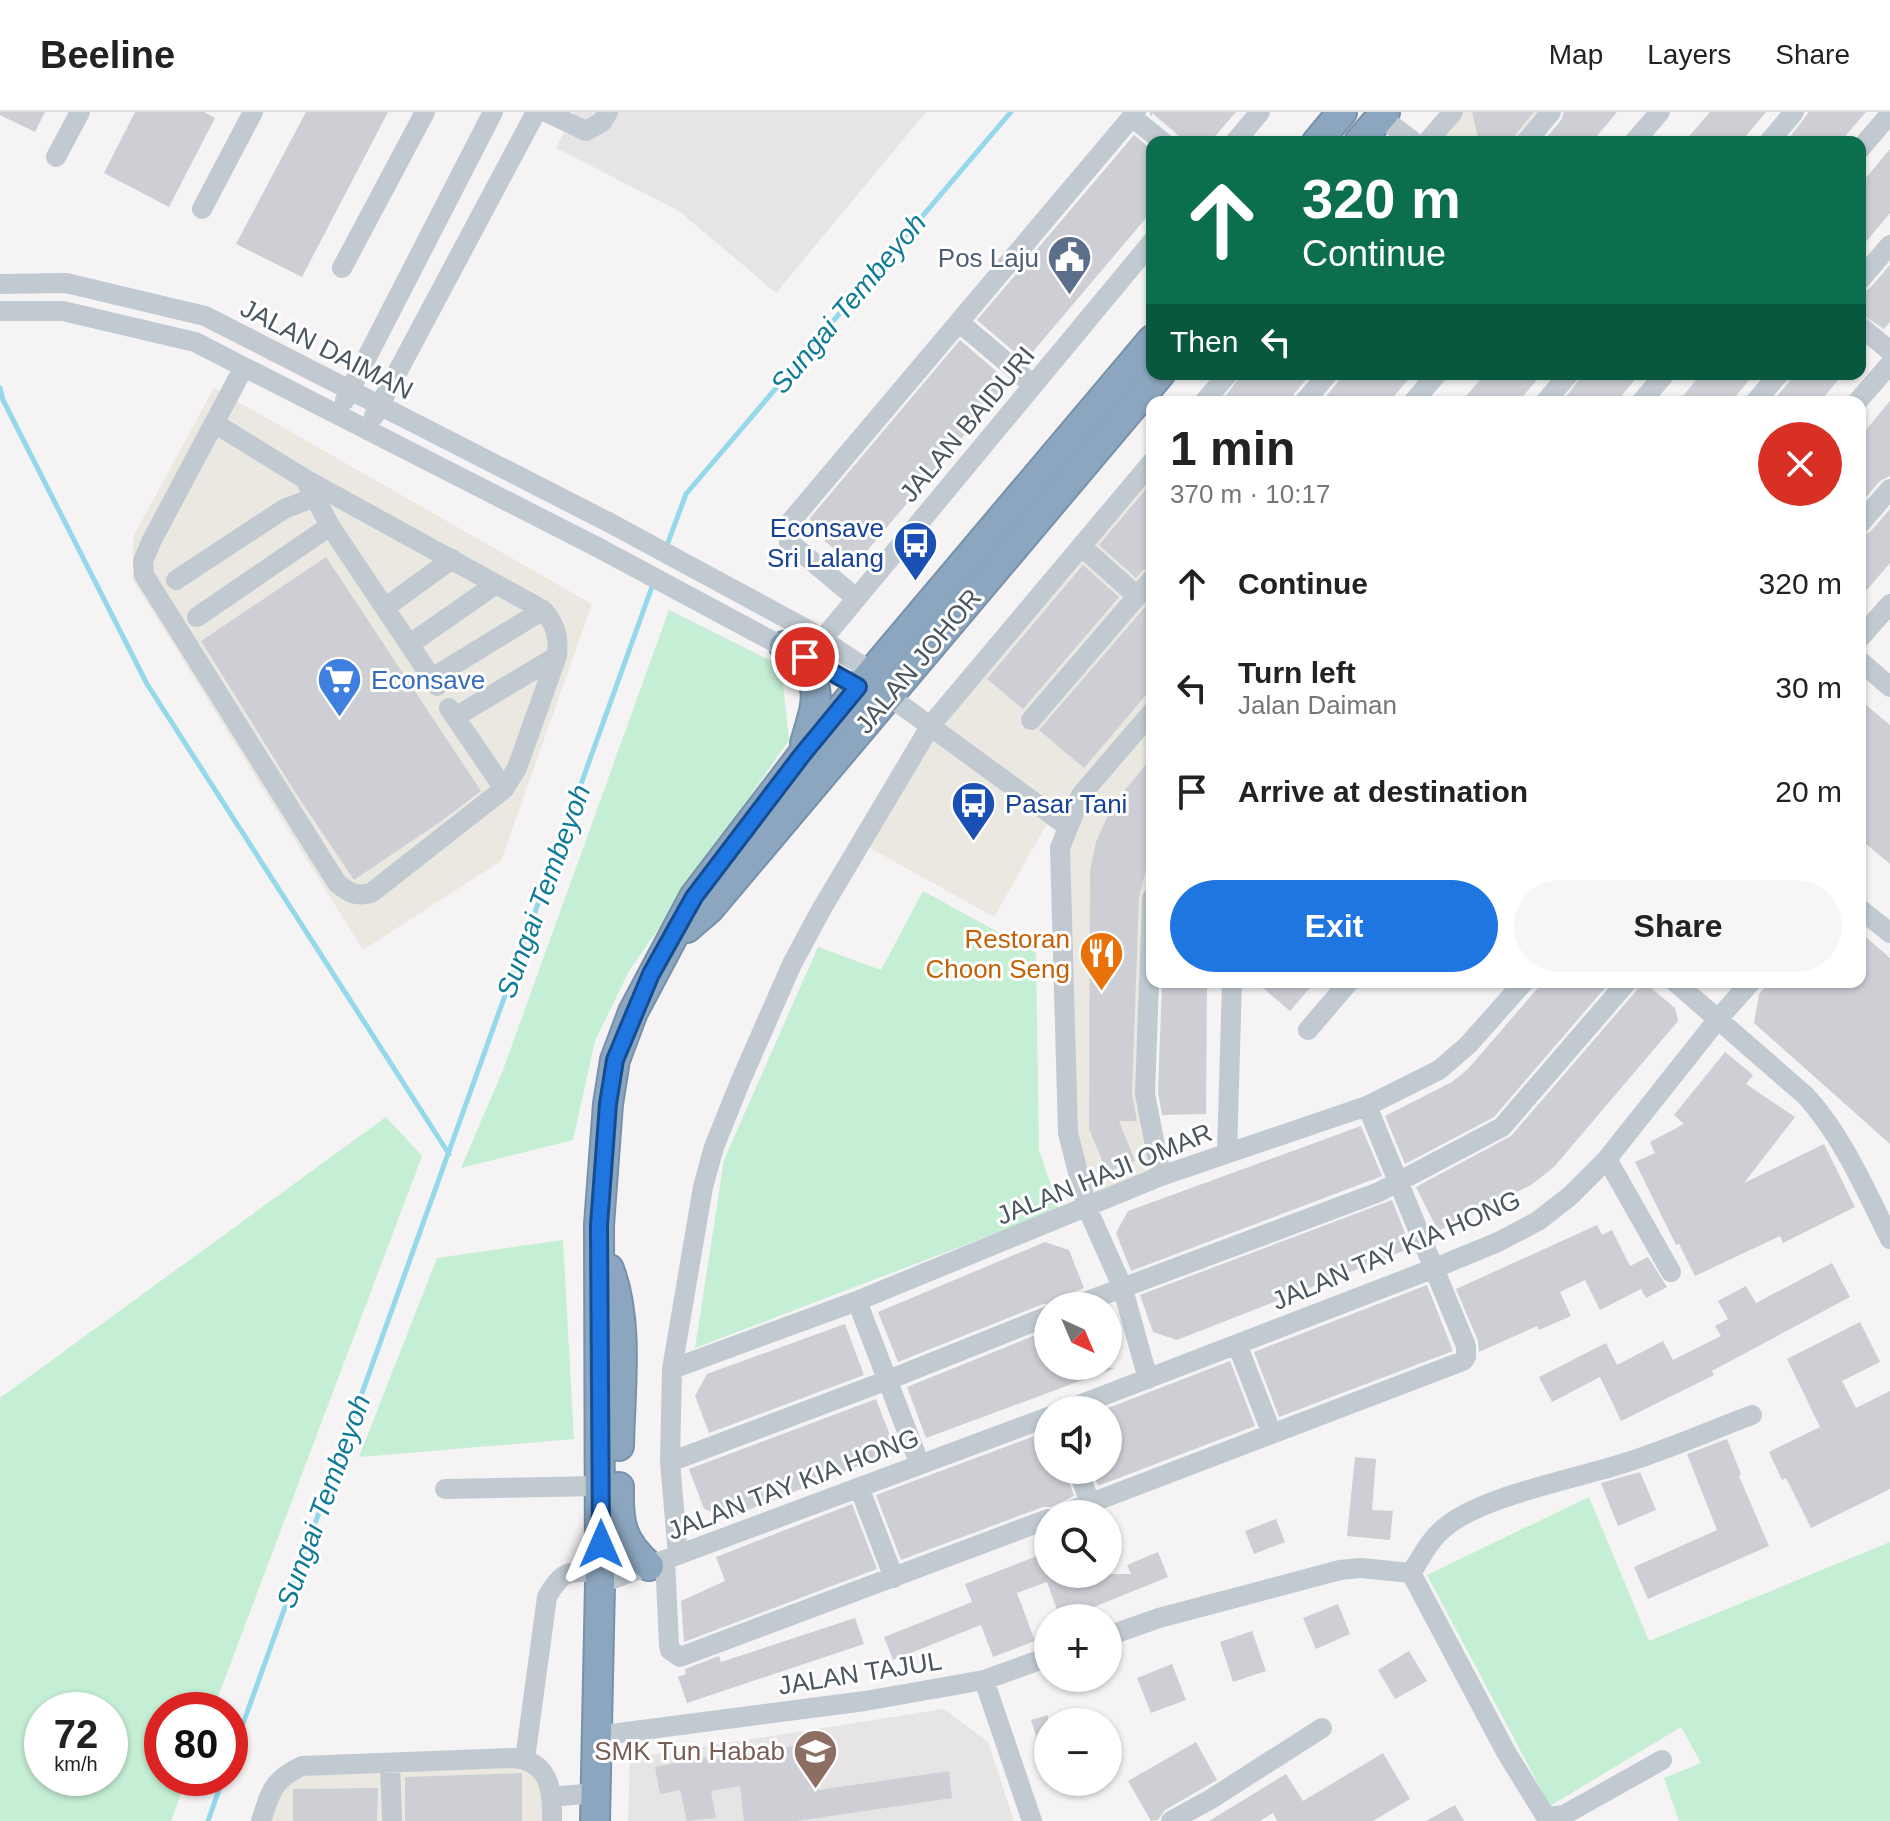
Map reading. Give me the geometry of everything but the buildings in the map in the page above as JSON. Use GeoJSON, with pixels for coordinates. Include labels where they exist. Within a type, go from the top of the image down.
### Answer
{"type":"FeatureCollection","features":[{"type":"Feature","properties":{"kind":"highway"},"geometry":{"type":"LineString","coordinates":[[1322,136],[1342,112]]}},
{"type":"Feature","properties":{"kind":"highway"},"geometry":{"type":"LineString","coordinates":[[1364,136],[1383,114]]}},
{"type":"Feature","properties":{"kind":"highway","name":"JALAN JOHOR"},"geometry":{"type":"LineString","coordinates":[[595,1807],[601,1486],[599,1246],[608,1104],[615,1060],[639,999],[694,897],[864,679],[1146,347]]}},
{"type":"Feature","properties":{"kind":"highway","name":"JALAN JOHOR"},"geometry":{"type":"LineString","coordinates":[[671,941],[709,909],[1155,380]]}},
{"type":"Feature","properties":{"kind":"highway"},"geometry":{"type":"LineString","coordinates":[[784,646],[807,670],[817,694],[802,755]]}},
{"type":"Feature","properties":{"kind":"highway"},"geometry":{"type":"LineString","coordinates":[[599,1246],[616,1287],[620,1323],[621,1527],[636,1554],[664,1560]]}},
{"type":"Feature","properties":{"kind":"street"},"geometry":{"type":"LineString","coordinates":[[56,157],[80,112]]}},
{"type":"Feature","properties":{"kind":"street"},"geometry":{"type":"LineString","coordinates":[[202,209],[253,112]]}},
{"type":"Feature","properties":{"kind":"street"},"geometry":{"type":"LineString","coordinates":[[342,268],[425,112]]}},
{"type":"Feature","properties":{"kind":"street"},"geometry":{"type":"LineString","coordinates":[[338,415],[493,112]]}},
{"type":"Feature","properties":{"kind":"street"},"geometry":{"type":"LineString","coordinates":[[367,430],[536,112]]}},
{"type":"Feature","properties":{"kind":"street"},"geometry":{"type":"LineString","coordinates":[[546,112],[586,131],[602,122],[608,112]]}},
{"type":"Feature","properties":{"kind":"street"},"geometry":{"type":"LineString","coordinates":[[1240,136],[1260,112]]}},
{"type":"Feature","properties":{"kind":"street"},"geometry":{"type":"LineString","coordinates":[[1432,136],[1453,112]]}},
{"type":"Feature","properties":{"kind":"street"},"geometry":{"type":"LineString","coordinates":[[1531,136],[1551,112]]}},
{"type":"Feature","properties":{"kind":"street"},"geometry":{"type":"LineString","coordinates":[[1639,136],[1660,112]]}},
{"type":"Feature","properties":{"kind":"street"},"geometry":{"type":"LineString","coordinates":[[1774,136],[1794,112]]}},
{"type":"Feature","properties":{"kind":"street"},"geometry":{"type":"LineString","coordinates":[[856,598],[789,542],[788,527],[1134,114],[1157,136]]}},
{"type":"Feature","properties":{"kind":"street"},"geometry":{"type":"LineString","coordinates":[[1383,114],[1407,136]]}},
{"type":"Feature","properties":{"kind":"street"},"geometry":{"type":"LineString","coordinates":[[1866,142],[1890,114]]}},
{"type":"Feature","properties":{"kind":"street"},"geometry":{"type":"LineString","coordinates":[[1866,273],[1890,245]]}},
{"type":"Feature","properties":{"kind":"street","name":"JALAN BAIDURI"},"geometry":{"type":"LineString","coordinates":[[822,640],[1146,249]]}},
{"type":"Feature","properties":{"kind":"street","name":"JALAN DAIMAN"},"geometry":{"type":"LineString","coordinates":[[0,284],[66,283],[205,316],[612,524],[822,640]]}},
{"type":"Feature","properties":{"kind":"street","name":"JALAN DAIMAN"},"geometry":{"type":"LineString","coordinates":[[0,311],[63,311],[195,342],[784,646]]}},
{"type":"Feature","properties":{"kind":"street"},"geometry":{"type":"LineString","coordinates":[[959,322],[1033,385]]}},
{"type":"Feature","properties":{"kind":"street"},"geometry":{"type":"LineString","coordinates":[[1866,331],[1890,351]]}},
{"type":"Feature","properties":{"kind":"street"},"geometry":{"type":"LineString","coordinates":[[1862,396],[1890,364]]}},
{"type":"Feature","properties":{"kind":"street"},"geometry":{"type":"LineString","coordinates":[[214,423],[310,488],[452,559],[543,610],[553,622],[559,638],[557,656],[517,768],[504,789],[371,893],[359,896],[337,883],[144,575],[143,561],[152,540],[214,423],[244,367]]}},
{"type":"Feature","properties":{"kind":"street"},"geometry":{"type":"LineString","coordinates":[[1210,396],[1223,380]]}},
{"type":"Feature","properties":{"kind":"street"},"geometry":{"type":"LineString","coordinates":[[1309,396],[1323,380]]}},
{"type":"Feature","properties":{"kind":"street"},"geometry":{"type":"LineString","coordinates":[[1418,396],[1432,380]]}},
{"type":"Feature","properties":{"kind":"street"},"geometry":{"type":"LineString","coordinates":[[1550,396],[1564,380]]}},
{"type":"Feature","properties":{"kind":"street"},"geometry":{"type":"LineString","coordinates":[[1646,396],[1660,380]]}},
{"type":"Feature","properties":{"kind":"street"},"geometry":{"type":"LineString","coordinates":[[1760,396],[1774,380]]}},
{"type":"Feature","properties":{"kind":"street"},"geometry":{"type":"LineString","coordinates":[[1034,1524],[680,1657],[670,1650],[664,1560],[672,1369],[703,1187],[714,1147],[741,1080],[792,964],[931,725],[1146,469]]}},
{"type":"Feature","properties":{"kind":"street"},"geometry":{"type":"LineString","coordinates":[[310,488],[330,526],[434,682],[543,610]]}},
{"type":"Feature","properties":{"kind":"street"},"geometry":{"type":"LineString","coordinates":[[176,580],[284,509],[310,488]]}},
{"type":"Feature","properties":{"kind":"street"},"geometry":{"type":"LineString","coordinates":[[1866,517],[1890,489]]}},
{"type":"Feature","properties":{"kind":"street"},"geometry":{"type":"LineString","coordinates":[[197,617],[330,526]]}},
{"type":"Feature","properties":{"kind":"street"},"geometry":{"type":"LineString","coordinates":[[1081,546],[1137,596]]}},
{"type":"Feature","properties":{"kind":"street"},"geometry":{"type":"LineString","coordinates":[[386,607],[452,559]]}},
{"type":"Feature","properties":{"kind":"street"},"geometry":{"type":"LineString","coordinates":[[410,644],[496,584]]}},
{"type":"Feature","properties":{"kind":"street"},"geometry":{"type":"LineString","coordinates":[[1031,720],[1146,586]]}},
{"type":"Feature","properties":{"kind":"street"},"geometry":{"type":"LineString","coordinates":[[1866,631],[1890,604]]}},
{"type":"Feature","properties":{"kind":"street"},"geometry":{"type":"LineString","coordinates":[[822,640],[864,679],[1068,827]]}},
{"type":"Feature","properties":{"kind":"street"},"geometry":{"type":"LineString","coordinates":[[784,646],[864,679]]}},
{"type":"Feature","properties":{"kind":"street"},"geometry":{"type":"LineString","coordinates":[[504,789],[452,713],[557,656]]}},
{"type":"Feature","properties":{"kind":"street"},"geometry":{"type":"LineString","coordinates":[[1866,666],[1890,687]]}},
{"type":"Feature","properties":{"kind":"street"},"geometry":{"type":"LineString","coordinates":[[1146,719],[1081,795],[1060,848],[1068,1133],[1087,1208],[1122,1286],[1148,1379]]}},
{"type":"Feature","properties":{"kind":"street"},"geometry":{"type":"LineString","coordinates":[[1866,914],[1890,933]]}},
{"type":"Feature","properties":{"kind":"street"},"geometry":{"type":"LineString","coordinates":[[1149,988],[1145,1094],[1161,1176]]}},
{"type":"Feature","properties":{"kind":"street"},"geometry":{"type":"LineString","coordinates":[[1308,1030],[1344,988]]}},
{"type":"Feature","properties":{"kind":"street","name":"JALAN HAJI OMAR"},"geometry":{"type":"LineString","coordinates":[[672,1369],[857,1301],[1161,1176],[1367,1106],[1439,1070],[1468,1045],[1519,988]]}},
{"type":"Feature","properties":{"kind":"street"},"geometry":{"type":"LineString","coordinates":[[1108,1292],[1399,1183],[1509,1123],[1622,988]]}},
{"type":"Feature","properties":{"kind":"street"},"geometry":{"type":"LineString","coordinates":[[1682,988],[1822,1113],[1839,1139],[1890,1239]]}},
{"type":"Feature","properties":{"kind":"street","name":"JALAN TAY KIA HONG"},"geometry":{"type":"LineString","coordinates":[[1103,1396],[1435,1268],[1498,1242],[1538,1221],[1570,1196],[1607,1159],[1746,988]]}},
{"type":"Feature","properties":{"kind":"street"},"geometry":{"type":"LineString","coordinates":[[1227,1153],[1232,991]]}},
{"type":"Feature","properties":{"kind":"street"},"geometry":{"type":"LineString","coordinates":[[1098,1500],[1463,1361],[1466,1357],[1466,1346],[1367,1106]]}},
{"type":"Feature","properties":{"kind":"street"},"geometry":{"type":"LineString","coordinates":[[1607,1159],[1671,1272]]}},
{"type":"Feature","properties":{"kind":"street"},"geometry":{"type":"LineString","coordinates":[[857,1301],[920,1465]]}},
{"type":"Feature","properties":{"kind":"street"},"geometry":{"type":"LineString","coordinates":[[670,1462],[1034,1322]]}},
{"type":"Feature","properties":{"kind":"street"},"geometry":{"type":"LineString","coordinates":[[1237,1344],[1272,1434]]}},
{"type":"Feature","properties":{"kind":"street"},"geometry":{"type":"LineString","coordinates":[[1411,1573],[1434,1537],[1466,1514],[1625,1463],[1752,1415]]}},
{"type":"Feature","properties":{"kind":"street","name":"JALAN TAY KIA HONG"},"geometry":{"type":"LineString","coordinates":[[525,1759],[547,1597],[556,1580],[566,1573],[600,1578],[664,1560],[1034,1422]]}},
{"type":"Feature","properties":{"kind":"street"},"geometry":{"type":"LineString","coordinates":[[445,1489],[601,1486]]}},
{"type":"Feature","properties":{"kind":"street"},"geometry":{"type":"LineString","coordinates":[[859,1487],[894,1578]]}},
{"type":"Feature","properties":{"kind":"street"},"geometry":{"type":"LineString","coordinates":[[1122,1631],[1159,1618],[1340,1570],[1361,1568],[1411,1573]]}},
{"type":"Feature","properties":{"kind":"street"},"geometry":{"type":"LineString","coordinates":[[1411,1573],[1506,1752],[1547,1819],[1564,1815],[1662,1760]]}},
{"type":"Feature","properties":{"kind":"street","name":"JALAN TAJUL"},"geometry":{"type":"LineString","coordinates":[[596,1736],[865,1701],[984,1680],[1034,1662]]}},
{"type":"Feature","properties":{"kind":"street"},"geometry":{"type":"LineString","coordinates":[[984,1680],[1032,1821]]}},
{"type":"Feature","properties":{"kind":"street"},"geometry":{"type":"LineString","coordinates":[[1171,1821],[1322,1728]]}},
{"type":"Feature","properties":{"kind":"street"},"geometry":{"type":"LineString","coordinates":[[261,1821],[271,1792],[282,1775],[302,1766],[525,1759],[533,1761],[544,1773],[551,1797],[552,1821]]}},
{"type":"Feature","properties":{"kind":"street"},"geometry":{"type":"LineString","coordinates":[[390,1763],[392,1821]]}},
{"type":"Feature","properties":{"kind":"street"},"geometry":{"type":"LineString","coordinates":[[551,1797],[595,1807]]}},
{"type":"Feature","properties":{"kind":"shaded area"},"geometry":{"type":"Polygon","coordinates":[[[575,112],[926,112],[776,293],[679,211],[556,148],[575,112]]]}},
{"type":"Feature","properties":{"kind":"shaded area"},"geometry":{"type":"Polygon","coordinates":[[[1444,112],[1556,112],[1535,136],[1423,136],[1444,112]]]}},
{"type":"Feature","properties":{"kind":"shaded area"},"geometry":{"type":"Polygon","coordinates":[[[214,388],[592,604],[501,861],[363,950],[133,580],[133,537],[214,388]]]}},
{"type":"Feature","properties":{"kind":"shaded area"},"geometry":{"type":"Polygon","coordinates":[[[1146,462],[1146,593],[1143,597],[1146,600],[1146,709],[1044,829],[994,917],[856,840],[1146,462]]]}},
{"type":"Feature","properties":{"kind":"shaded area"},"geometry":{"type":"Polygon","coordinates":[[[1146,729],[1146,988],[1150,988],[1156,1172],[1091,1199],[1074,1131],[1066,848],[1087,799],[1146,729]]]}},
{"type":"Feature","properties":{"kind":"shaded area","name":"SMK Tun Habab"},"geometry":{"type":"Polygon","coordinates":[[[944,1709],[988,1742],[1014,1821],[628,1821],[630,1758],[944,1709]]]}},
{"type":"Feature","properties":{"kind":"shaded area"},"geometry":{"type":"Polygon","coordinates":[[[533,1751],[559,1821],[265,1821],[279,1769],[533,1751]]]}},
{"type":"Feature","properties":{"kind":"green space"},"geometry":{"type":"Polygon","coordinates":[[[669,610],[781,666],[789,740],[629,971],[595,1041],[573,1140],[461,1168],[503,1070],[669,610]]]}},
{"type":"Feature","properties":{"kind":"green space"},"geometry":{"type":"Polygon","coordinates":[[[923,891],[1036,953],[1039,1150],[1059,1209],[695,1348],[724,1160],[818,947],[881,970],[923,891]]]}},
{"type":"Feature","properties":{"kind":"green space"},"geometry":{"type":"Polygon","coordinates":[[[386,1117],[422,1156],[220,1692],[144,1692],[144,1796],[180,1796],[171,1821],[0,1821],[0,1398],[386,1117]]]}},
{"type":"Feature","properties":{"kind":"green space"},"geometry":{"type":"Polygon","coordinates":[[[563,1240],[574,1439],[359,1457],[437,1258],[563,1240]]]}},
{"type":"Feature","properties":{"kind":"green space"},"geometry":{"type":"Polygon","coordinates":[[[1589,1497],[1649,1641],[1890,1542],[1890,1821],[1679,1821],[1664,1778],[1701,1763],[1681,1727],[1550,1806],[1427,1575],[1589,1497]]]}},
{"type":"Feature","properties":{"kind":"waterway","name":"Sungai Tembeyoh"},"geometry":{"type":"LineString","coordinates":[[666,548],[686,494],[1011,112]]}},
{"type":"Feature","properties":{"kind":"waterway"},"geometry":{"type":"LineString","coordinates":[[0,388],[3,400],[147,684],[449,1154]]}},
{"type":"Feature","properties":{"kind":"waterway","name":"Sungai Tembeyoh"},"geometry":{"type":"LineString","coordinates":[[248,1710],[653,584]]}},
{"type":"Feature","properties":{"kind":"waterway","name":"Sungai Tembeyoh"},"geometry":{"type":"LineString","coordinates":[[208,1821],[217,1796]]}},
{"type":"Feature","properties":{"kind":"place","name":"Pos Laju"},"geometry":{"type":"Point","coordinates":[1070,297]}},
{"type":"Feature","properties":{"kind":"place","name":"Econsave Sri Lalang"},"geometry":{"type":"Point","coordinates":[915,582]}},
{"type":"Feature","properties":{"kind":"place","name":"Econsave"},"geometry":{"type":"Point","coordinates":[340,719]}},
{"type":"Feature","properties":{"kind":"place","name":"Pasar Tani"},"geometry":{"type":"Point","coordinates":[974,843]}},
{"type":"Feature","properties":{"kind":"place","name":"Restoran Choon Seng"},"geometry":{"type":"Point","coordinates":[1101,993]}},
{"type":"Feature","properties":{"kind":"place","name":"SMK Tun Habab"},"geometry":{"type":"Point","coordinates":[816,1790]}},
{"type":"Feature","properties":{"kind":"route"},"geometry":{"type":"LineString","coordinates":[[601,1544],[599,1225],[608,1104],[615,1060],[651,974],[694,897],[858,687],[805,657]]}}]}
